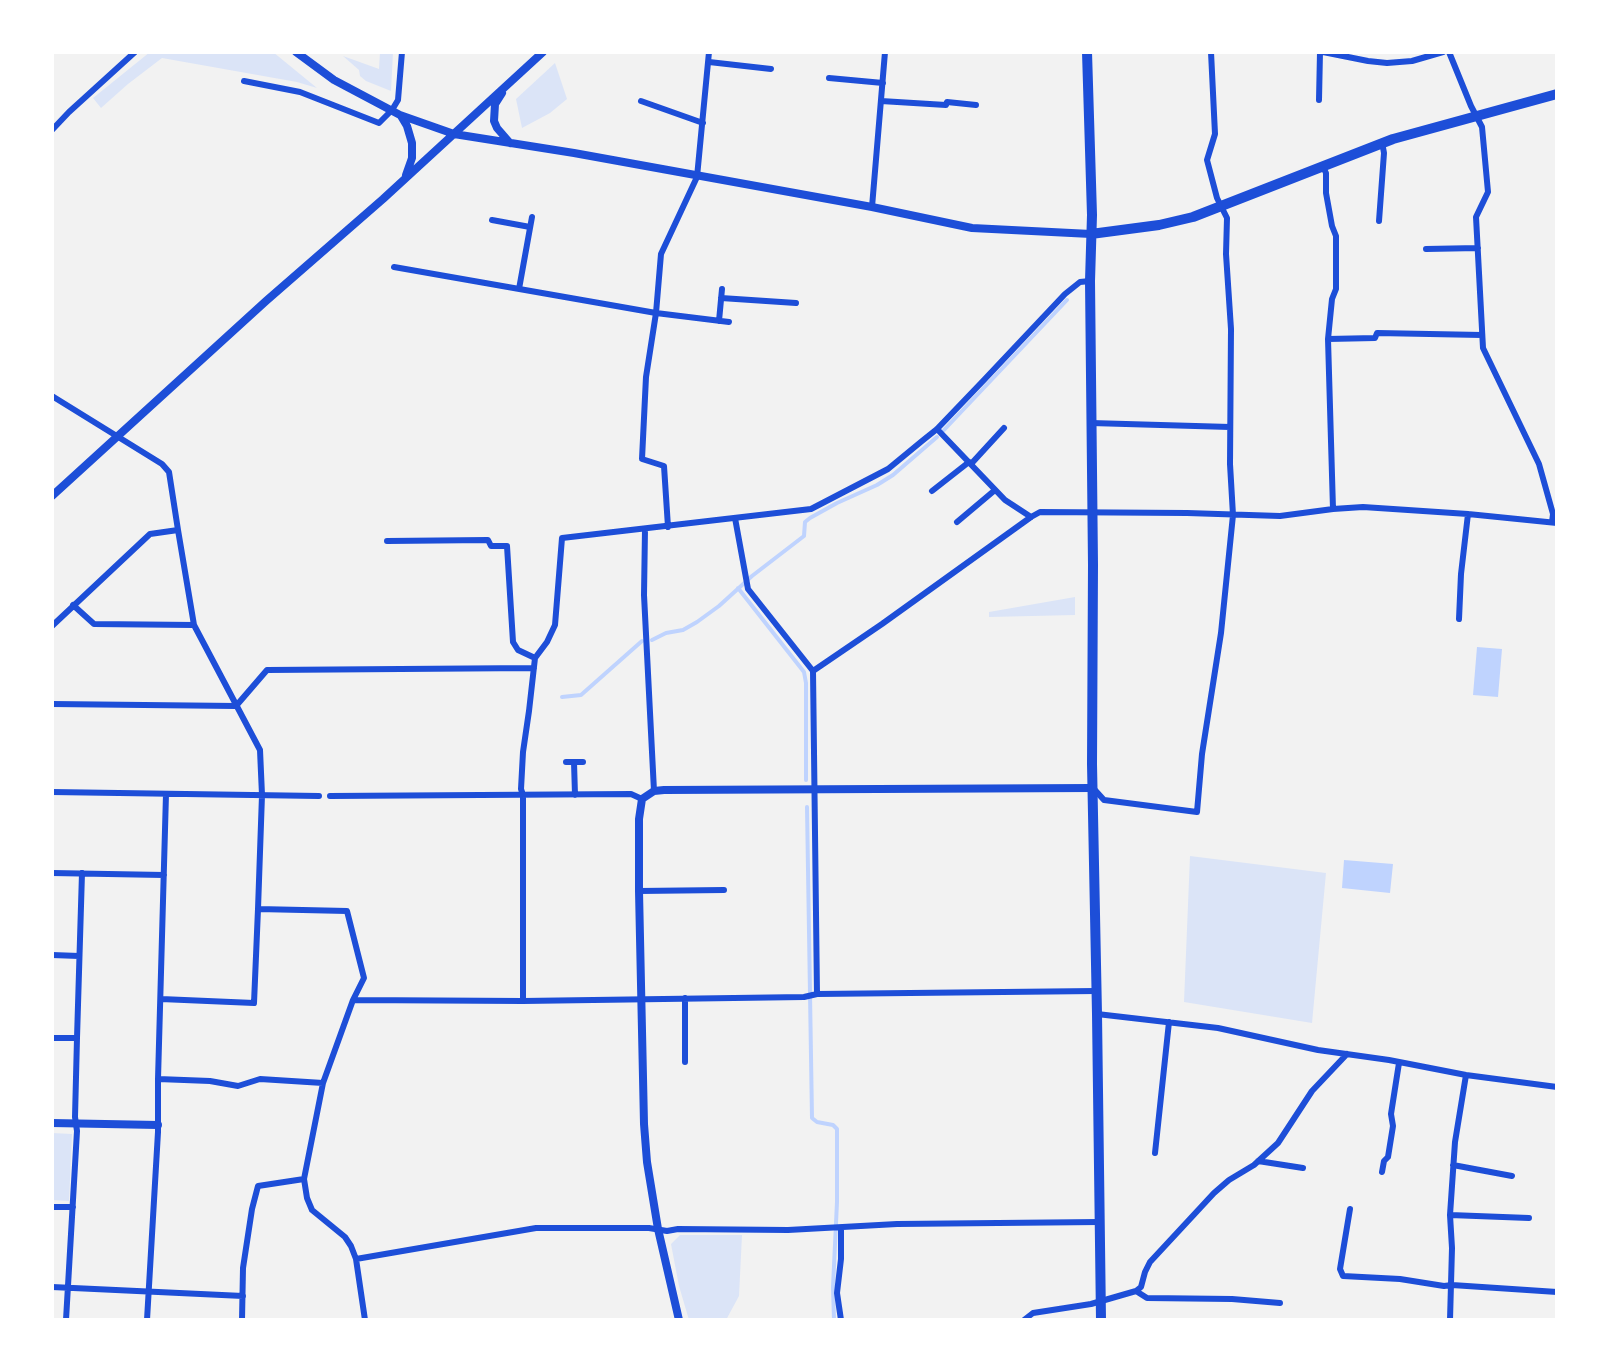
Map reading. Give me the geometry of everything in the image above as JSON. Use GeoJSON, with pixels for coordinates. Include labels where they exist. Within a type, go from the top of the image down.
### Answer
{"type":"FeatureCollection","features":[{"type":"Feature","properties":{"kind":"highway"},"geometry":{"type":"LineString","coordinates":[[1087,52],[1091,234],[1092,788],[1101,1320]]}},
{"type":"Feature","properties":{"kind":"highway"},"geometry":{"type":"LineString","coordinates":[[1091,234],[1193,217],[1382,142],[1557,94]]}},
{"type":"Feature","properties":{"kind":"street"},"geometry":{"type":"LineString","coordinates":[[52,130],[135,52]]}},
{"type":"Feature","properties":{"kind":"street"},"geometry":{"type":"LineString","coordinates":[[296,52],[334,80],[396,113],[454,134],[872,207],[972,228],[1091,234]]}},
{"type":"Feature","properties":{"kind":"street"},"geometry":{"type":"LineString","coordinates":[[402,52],[396,113],[407,126],[412,143],[412,158],[406,176]]}},
{"type":"Feature","properties":{"kind":"street"},"geometry":{"type":"LineString","coordinates":[[52,496],[543,52]]}},
{"type":"Feature","properties":{"kind":"street"},"geometry":{"type":"LineString","coordinates":[[668,527],[664,466],[642,459],[646,377],[661,254],[697,177],[709,52]]}},
{"type":"Feature","properties":{"kind":"street"},"geometry":{"type":"LineString","coordinates":[[872,207],[885,52]]}},
{"type":"Feature","properties":{"kind":"street"},"geometry":{"type":"LineString","coordinates":[[679,1320],[658,1229],[644,1124],[639,891],[642,799],[654,791],[1092,788],[1104,800],[1197,812],[1233,515],[1227,218],[1217,198],[1207,160],[1215,134],[1211,52]]}},
{"type":"Feature","properties":{"kind":"street"},"geometry":{"type":"LineString","coordinates":[[813,671],[1040,512],[1280,516],[1363,507],[1555,522],[1539,464],[1483,348],[1476,217],[1488,192],[1482,127],[1446,52],[1412,61],[1387,63],[1321,52],[1319,100]]}},
{"type":"Feature","properties":{"kind":"street"},"geometry":{"type":"LineString","coordinates":[[709,62],[771,69]]}},
{"type":"Feature","properties":{"kind":"street"},"geometry":{"type":"LineString","coordinates":[[829,78],[883,83]]}},
{"type":"Feature","properties":{"kind":"street"},"geometry":{"type":"LineString","coordinates":[[244,81],[300,92],[379,123],[396,113]]}},
{"type":"Feature","properties":{"kind":"street"},"geometry":{"type":"LineString","coordinates":[[506,85],[494,111],[497,128],[510,143]]}},
{"type":"Feature","properties":{"kind":"street"},"geometry":{"type":"LineString","coordinates":[[641,101],[703,123]]}},
{"type":"Feature","properties":{"kind":"street"},"geometry":{"type":"LineString","coordinates":[[881,101],[976,105]]}},
{"type":"Feature","properties":{"kind":"street"},"geometry":{"type":"LineString","coordinates":[[1379,221],[1384,153],[1382,142]]}},
{"type":"Feature","properties":{"kind":"street"},"geometry":{"type":"LineString","coordinates":[[1322,165],[1336,236],[1336,289],[1328,339],[1333,509]]}},
{"type":"Feature","properties":{"kind":"street"},"geometry":{"type":"LineString","coordinates":[[519,289],[532,217]]}},
{"type":"Feature","properties":{"kind":"street"},"geometry":{"type":"LineString","coordinates":[[492,220],[530,227]]}},
{"type":"Feature","properties":{"kind":"street"},"geometry":{"type":"LineString","coordinates":[[1426,249],[1478,248]]}},
{"type":"Feature","properties":{"kind":"street"},"geometry":{"type":"LineString","coordinates":[[394,267],[656,313],[729,322]]}},
{"type":"Feature","properties":{"kind":"street"},"geometry":{"type":"LineString","coordinates":[[523,1001],[523,752],[535,658],[555,625],[562,538],[811,509],[888,469],[937,429],[1065,294],[1080,282],[1090,281]]}},
{"type":"Feature","properties":{"kind":"street"},"geometry":{"type":"LineString","coordinates":[[719,321],[722,289]]}},
{"type":"Feature","properties":{"kind":"street"},"geometry":{"type":"LineString","coordinates":[[784,292],[784,302]]}},
{"type":"Feature","properties":{"kind":"street"},"geometry":{"type":"LineString","coordinates":[[721,298],[796,303]]}},
{"type":"Feature","properties":{"kind":"street"},"geometry":{"type":"LineString","coordinates":[[1328,339],[1375,338],[1377,333],[1482,335]]}},
{"type":"Feature","properties":{"kind":"street"},"geometry":{"type":"LineString","coordinates":[[52,396],[162,464],[169,472],[194,625],[260,750],[262,795],[254,1003],[161,999]]}},
{"type":"Feature","properties":{"kind":"street"},"geometry":{"type":"LineString","coordinates":[[1091,423],[1230,427]]}},
{"type":"Feature","properties":{"kind":"street"},"geometry":{"type":"LineString","coordinates":[[932,491],[970,463],[1004,428]]}},
{"type":"Feature","properties":{"kind":"street"},"geometry":{"type":"LineString","coordinates":[[937,429],[1005,500],[1031,517]]}},
{"type":"Feature","properties":{"kind":"street"},"geometry":{"type":"LineString","coordinates":[[957,522],[995,490]]}},
{"type":"Feature","properties":{"kind":"street"},"geometry":{"type":"LineString","coordinates":[[1459,619],[1468,514]]}},
{"type":"Feature","properties":{"kind":"street"},"geometry":{"type":"LineString","coordinates":[[735,518],[746,582],[813,671],[816,994]]}},
{"type":"Feature","properties":{"kind":"street"},"geometry":{"type":"LineString","coordinates":[[645,529],[644,595],[654,791]]}},
{"type":"Feature","properties":{"kind":"street"},"geometry":{"type":"LineString","coordinates":[[52,626],[150,534],[178,530]]}},
{"type":"Feature","properties":{"kind":"street"},"geometry":{"type":"LineString","coordinates":[[387,541],[488,540],[491,546],[507,546],[513,642],[518,650],[535,658]]}},
{"type":"Feature","properties":{"kind":"street"},"geometry":{"type":"LineString","coordinates":[[73,605],[94,624],[194,625]]}},
{"type":"Feature","properties":{"kind":"street"},"geometry":{"type":"LineString","coordinates":[[52,704],[236,706],[267,670],[534,668]]}},
{"type":"Feature","properties":{"kind":"street"},"geometry":{"type":"LineString","coordinates":[[575,795],[570,762],[583,762]]}},
{"type":"Feature","properties":{"kind":"street"},"geometry":{"type":"LineString","coordinates":[[52,792],[319,796]]}},
{"type":"Feature","properties":{"kind":"street"},"geometry":{"type":"LineString","coordinates":[[147,1320],[158,1125],[166,794]]}},
{"type":"Feature","properties":{"kind":"street"},"geometry":{"type":"LineString","coordinates":[[330,796],[631,794],[642,799]]}},
{"type":"Feature","properties":{"kind":"street"},"geometry":{"type":"LineString","coordinates":[[52,873],[164,875]]}},
{"type":"Feature","properties":{"kind":"street"},"geometry":{"type":"LineString","coordinates":[[66,1320],[76,1124],[82,873]]}},
{"type":"Feature","properties":{"kind":"street"},"geometry":{"type":"LineString","coordinates":[[639,891],[724,890]]}},
{"type":"Feature","properties":{"kind":"street"},"geometry":{"type":"LineString","coordinates":[[258,909],[347,911],[364,978],[323,1083],[304,1179],[312,1210],[345,1237],[356,1259],[365,1320]]}},
{"type":"Feature","properties":{"kind":"street"},"geometry":{"type":"LineString","coordinates":[[52,955],[79,956]]}},
{"type":"Feature","properties":{"kind":"street"},"geometry":{"type":"LineString","coordinates":[[353,1000],[523,1001],[1096,991]]}},
{"type":"Feature","properties":{"kind":"street"},"geometry":{"type":"LineString","coordinates":[[685,998],[685,1062]]}},
{"type":"Feature","properties":{"kind":"street"},"geometry":{"type":"LineString","coordinates":[[1097,1014],[1218,1028],[1318,1050],[1557,1087]]}},
{"type":"Feature","properties":{"kind":"street"},"geometry":{"type":"LineString","coordinates":[[1155,1153],[1169,1022]]}},
{"type":"Feature","properties":{"kind":"street"},"geometry":{"type":"LineString","coordinates":[[52,1038],[77,1038]]}},
{"type":"Feature","properties":{"kind":"street"},"geometry":{"type":"LineString","coordinates":[[1028,1318],[1033,1313],[1101,1301],[1141,1287],[1150,1262],[1229,1180],[1278,1143],[1312,1091],[1347,1054]]}},
{"type":"Feature","properties":{"kind":"street"},"geometry":{"type":"LineString","coordinates":[[1382,1172],[1391,1141],[1391,1114],[1399,1063]]}},
{"type":"Feature","properties":{"kind":"street"},"geometry":{"type":"LineString","coordinates":[[1450,1320],[1453,1165],[1466,1075]]}},
{"type":"Feature","properties":{"kind":"street"},"geometry":{"type":"LineString","coordinates":[[158,1079],[210,1081],[238,1086],[260,1079],[323,1083]]}},
{"type":"Feature","properties":{"kind":"street"},"geometry":{"type":"LineString","coordinates":[[52,1123],[158,1125]]}},
{"type":"Feature","properties":{"kind":"street"},"geometry":{"type":"LineString","coordinates":[[1258,1161],[1303,1168]]}},
{"type":"Feature","properties":{"kind":"street"},"geometry":{"type":"LineString","coordinates":[[1453,1165],[1512,1176]]}},
{"type":"Feature","properties":{"kind":"street"},"geometry":{"type":"LineString","coordinates":[[242,1320],[243,1268],[258,1186],[304,1179]]}},
{"type":"Feature","properties":{"kind":"street"},"geometry":{"type":"LineString","coordinates":[[52,1207],[73,1207]]}},
{"type":"Feature","properties":{"kind":"street"},"geometry":{"type":"LineString","coordinates":[[1350,1209],[1340,1269],[1343,1276],[1400,1279],[1444,1286],[1557,1292]]}},
{"type":"Feature","properties":{"kind":"street"},"geometry":{"type":"LineString","coordinates":[[1450,1215],[1529,1218]]}},
{"type":"Feature","properties":{"kind":"street"},"geometry":{"type":"LineString","coordinates":[[356,1259],[536,1228],[841,1228],[897,1224],[1099,1222]]}},
{"type":"Feature","properties":{"kind":"street"},"geometry":{"type":"LineString","coordinates":[[841,1228],[837,1293],[841,1320]]}},
{"type":"Feature","properties":{"kind":"street"},"geometry":{"type":"LineString","coordinates":[[1343,1246],[1353,1248]]}},
{"type":"Feature","properties":{"kind":"street"},"geometry":{"type":"LineString","coordinates":[[52,1287],[243,1296]]}},
{"type":"Feature","properties":{"kind":"street"},"geometry":{"type":"LineString","coordinates":[[1136,1291],[1147,1298],[1280,1303]]}},
{"type":"Feature","properties":{"kind":"shaded area"},"geometry":{"type":"Polygon","coordinates":[[[150,52],[273,52],[317,88],[162,58],[101,108],[93,98],[150,52]]]}},
{"type":"Feature","properties":{"kind":"shaded area"},"geometry":{"type":"Polygon","coordinates":[[[380,52],[393,52],[391,91],[366,81],[343,56],[379,69],[380,52]]]}},
{"type":"Feature","properties":{"kind":"shaded area"},"geometry":{"type":"Polygon","coordinates":[[[555,63],[567,99],[550,113],[522,128],[516,99],[555,63]]]}},
{"type":"Feature","properties":{"kind":"shaded area"},"geometry":{"type":"Polygon","coordinates":[[[1075,597],[1075,615],[989,617],[989,612],[1075,597]]]}},
{"type":"Feature","properties":{"kind":"shaded area"},"geometry":{"type":"Polygon","coordinates":[[[1190,856],[1326,873],[1312,1023],[1184,1002],[1190,856]]]}},
{"type":"Feature","properties":{"kind":"shaded area"},"geometry":{"type":"Polygon","coordinates":[[[52,1133],[72,1134],[69,1201],[52,1200],[52,1133]]]}},
{"type":"Feature","properties":{"kind":"shaded area"},"geometry":{"type":"Polygon","coordinates":[[[680,1235],[742,1235],[739,1296],[726,1320],[689,1320],[671,1244],[680,1235]]]}},
{"type":"Feature","properties":{"kind":"water"},"geometry":{"type":"Polygon","coordinates":[[[1477,647],[1502,649],[1498,697],[1473,695],[1477,647]]]}},
{"type":"Feature","properties":{"kind":"water"},"geometry":{"type":"Polygon","coordinates":[[[1344,860],[1393,864],[1390,893],[1342,888],[1344,860]]]}},
{"type":"Feature","properties":{"kind":"waterway"},"geometry":{"type":"LineString","coordinates":[[944,430],[1067,300]]}},
{"type":"Feature","properties":{"kind":"waterway"},"geometry":{"type":"LineString","coordinates":[[652,640],[697,622],[804,536],[805,522],[810,518],[893,475],[937,437]]}},
{"type":"Feature","properties":{"kind":"waterway"},"geometry":{"type":"LineString","coordinates":[[738,588],[804,672],[806,780]]}},
{"type":"Feature","properties":{"kind":"waterway"},"geometry":{"type":"LineString","coordinates":[[562,697],[581,695],[642,641]]}},
{"type":"Feature","properties":{"kind":"waterway"},"geometry":{"type":"LineString","coordinates":[[807,807],[812,1118],[837,1129],[834,1320]]}}]}
